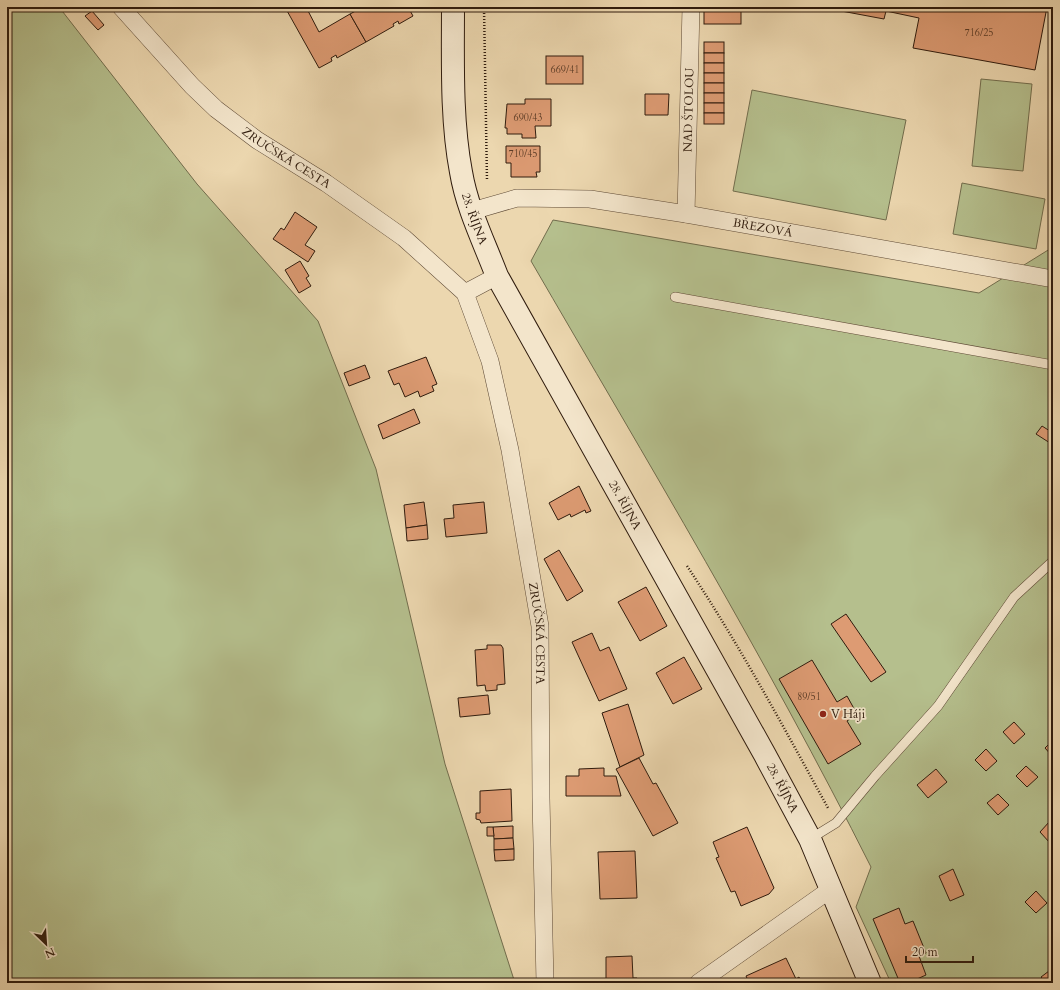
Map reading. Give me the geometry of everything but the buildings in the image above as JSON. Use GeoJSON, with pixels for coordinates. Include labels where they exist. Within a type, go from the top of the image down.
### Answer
{"type":"FeatureCollection","features":[{"type":"Feature","properties":{"kind":"main road","name":"28. ŘÍJNA"},"geometry":{"type":"LineString","coordinates":[[453,7],[456,131],[461,172],[480,208],[497,276],[746,720],[810,839],[870,983]]}},
{"type":"Feature","properties":{"kind":"street","name":"ZRUČSKÁ CESTA"},"geometry":{"type":"LineString","coordinates":[[122,7],[192,86],[216,108],[257,140],[326,183],[404,238],[465,293],[490,361],[510,450],[540,626],[540,798],[545,983]]}},
{"type":"Feature","properties":{"kind":"street","name":"NAD ŠTOLOU"},"geometry":{"type":"LineString","coordinates":[[686,214],[691,7]]}},
{"type":"Feature","properties":{"kind":"street","name":"BŘEZOVÁ"},"geometry":{"type":"LineString","coordinates":[[480,208],[517,198],[590,199],[686,214],[1053,279]]}},
{"type":"Feature","properties":{"kind":"street"},"geometry":{"type":"LineString","coordinates":[[465,293],[497,276]]}},
{"type":"Feature","properties":{"kind":"street"},"geometry":{"type":"LineString","coordinates":[[698,983],[831,889]]}},
{"type":"Feature","properties":{"kind":"lane"},"geometry":{"type":"LineString","coordinates":[[675,297],[1053,365]]}},
{"type":"Feature","properties":{"kind":"lane"},"geometry":{"type":"LineString","coordinates":[[810,839],[836,823],[875,776],[938,706],[1014,597],[1053,561]]}},
{"type":"Feature","properties":{"kind":"path"},"geometry":{"type":"LineString","coordinates":[[480,208],[485,94],[484,7]]}},
{"type":"Feature","properties":{"kind":"path"},"geometry":{"type":"LineString","coordinates":[[685,563],[712,602],[762,685],[836,823]]}},
{"type":"Feature","properties":{"kind":"green space"},"geometry":{"type":"Polygon","coordinates":[[[7,7],[59,7],[197,184],[318,321],[376,469],[445,764],[515,983],[7,983],[7,7]]]}},
{"type":"Feature","properties":{"kind":"green space"},"geometry":{"type":"Polygon","coordinates":[[[981,79],[1032,84],[1023,171],[972,166],[981,79]]]}},
{"type":"Feature","properties":{"kind":"green space"},"geometry":{"type":"Polygon","coordinates":[[[752,90],[906,120],[886,220],[733,191],[752,90]]]}},
{"type":"Feature","properties":{"kind":"green space"},"geometry":{"type":"Polygon","coordinates":[[[962,183],[1045,199],[1036,249],[953,234],[962,183]]]}},
{"type":"Feature","properties":{"kind":"green space"},"geometry":{"type":"Polygon","coordinates":[[[553,220],[979,293],[1053,247],[1053,983],[891,983],[856,907],[871,867],[790,713],[706,561],[531,261],[553,220]]]}},
{"type":"Feature","properties":{"kind":"place","name":"V Háji"},"geometry":{"type":"Point","coordinates":[823,714]}}]}
